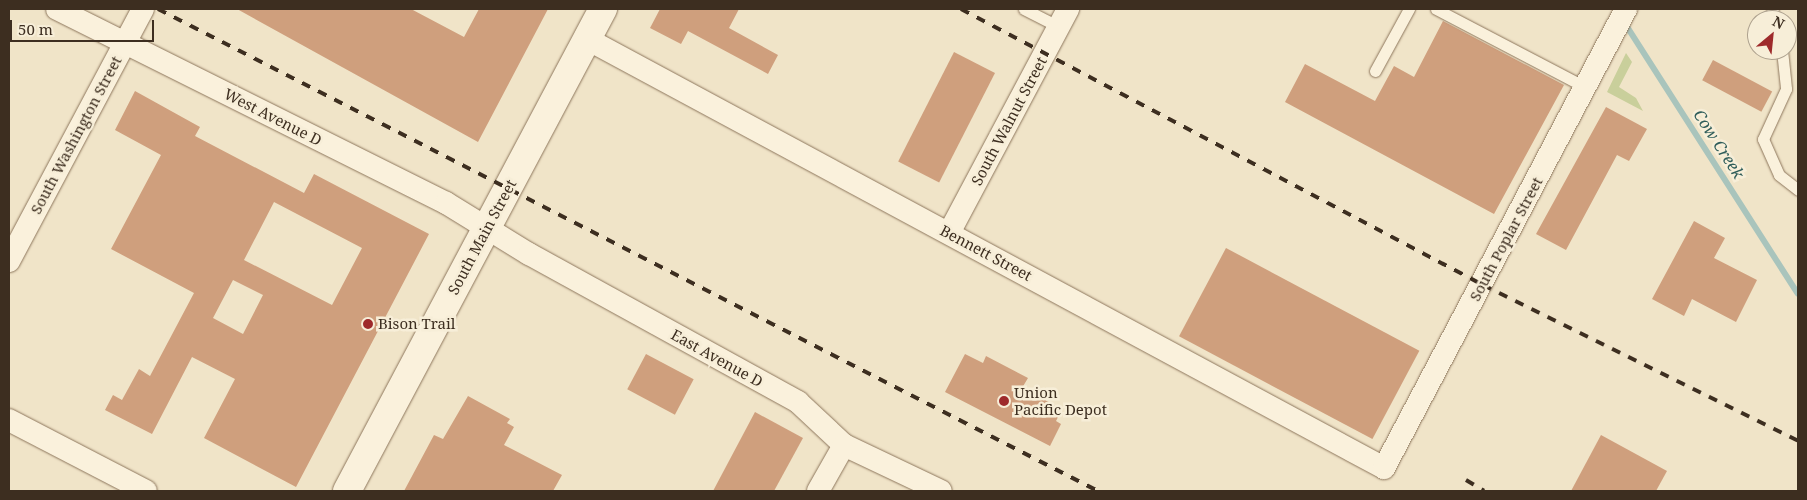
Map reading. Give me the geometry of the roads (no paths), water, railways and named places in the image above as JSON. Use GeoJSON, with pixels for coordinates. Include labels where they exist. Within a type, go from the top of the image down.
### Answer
{"type":"FeatureCollection","features":[{"type":"Feature","properties":{"kind":"street","name":"West Avenue D"},"geometry":{"type":"LineString","coordinates":[[57,9],[446,203],[487,228]]}},
{"type":"Feature","properties":{"kind":"street","name":"South Washington Street"},"geometry":{"type":"LineString","coordinates":[[9,261],[143,9]]}},
{"type":"Feature","properties":{"kind":"street","name":"South Main Street"},"geometry":{"type":"LineString","coordinates":[[347,491],[603,9]]}},
{"type":"Feature","properties":{"kind":"street","name":"South Poplar Street"},"geometry":{"type":"LineString","coordinates":[[1384,468],[1626,9]]}},
{"type":"Feature","properties":{"kind":"street","name":"South Walnut Street"},"geometry":{"type":"LineString","coordinates":[[950,233],[1063,18]]}},
{"type":"Feature","properties":{"kind":"street","name":"Bennett Street"},"geometry":{"type":"LineString","coordinates":[[587,39],[1384,468]]}},
{"type":"Feature","properties":{"kind":"street","name":"East Avenue D"},"geometry":{"type":"LineString","coordinates":[[487,228],[798,402],[844,445],[941,491]]}},
{"type":"Feature","properties":{"kind":"street"},"geometry":{"type":"LineString","coordinates":[[9,420],[146,491]]}},
{"type":"Feature","properties":{"kind":"street"},"geometry":{"type":"LineString","coordinates":[[818,491],[844,445]]}},
{"type":"Feature","properties":{"kind":"lane"},"geometry":{"type":"LineString","coordinates":[[1024,9],[1063,18]]}},
{"type":"Feature","properties":{"kind":"lane"},"geometry":{"type":"LineString","coordinates":[[1375,71],[1409,9]]}},
{"type":"Feature","properties":{"kind":"lane"},"geometry":{"type":"LineString","coordinates":[[1436,9],[1585,87]]}},
{"type":"Feature","properties":{"kind":"lane"},"geometry":{"type":"LineString","coordinates":[[1783,60],[1786,89],[1763,139],[1779,175],[1798,190]]}},
{"type":"Feature","properties":{"kind":"waterway","name":"Cow Creek"},"geometry":{"type":"LineString","coordinates":[[1625,23],[1798,293]]}},
{"type":"Feature","properties":{"kind":"railway"},"geometry":{"type":"LineString","coordinates":[[158,9],[1098,491]]}},
{"type":"Feature","properties":{"kind":"railway"},"geometry":{"type":"LineString","coordinates":[[961,9],[1483,285],[1798,441]]}},
{"type":"Feature","properties":{"kind":"railway"},"geometry":{"type":"LineString","coordinates":[[1466,480],[1484,491]]}},
{"type":"Feature","properties":{"kind":"place","name":"Bison Trail"},"geometry":{"type":"Point","coordinates":[368,324]}},
{"type":"Feature","properties":{"kind":"place","name":"Union Pacific Depot"},"geometry":{"type":"Point","coordinates":[1004,401]}}]}
